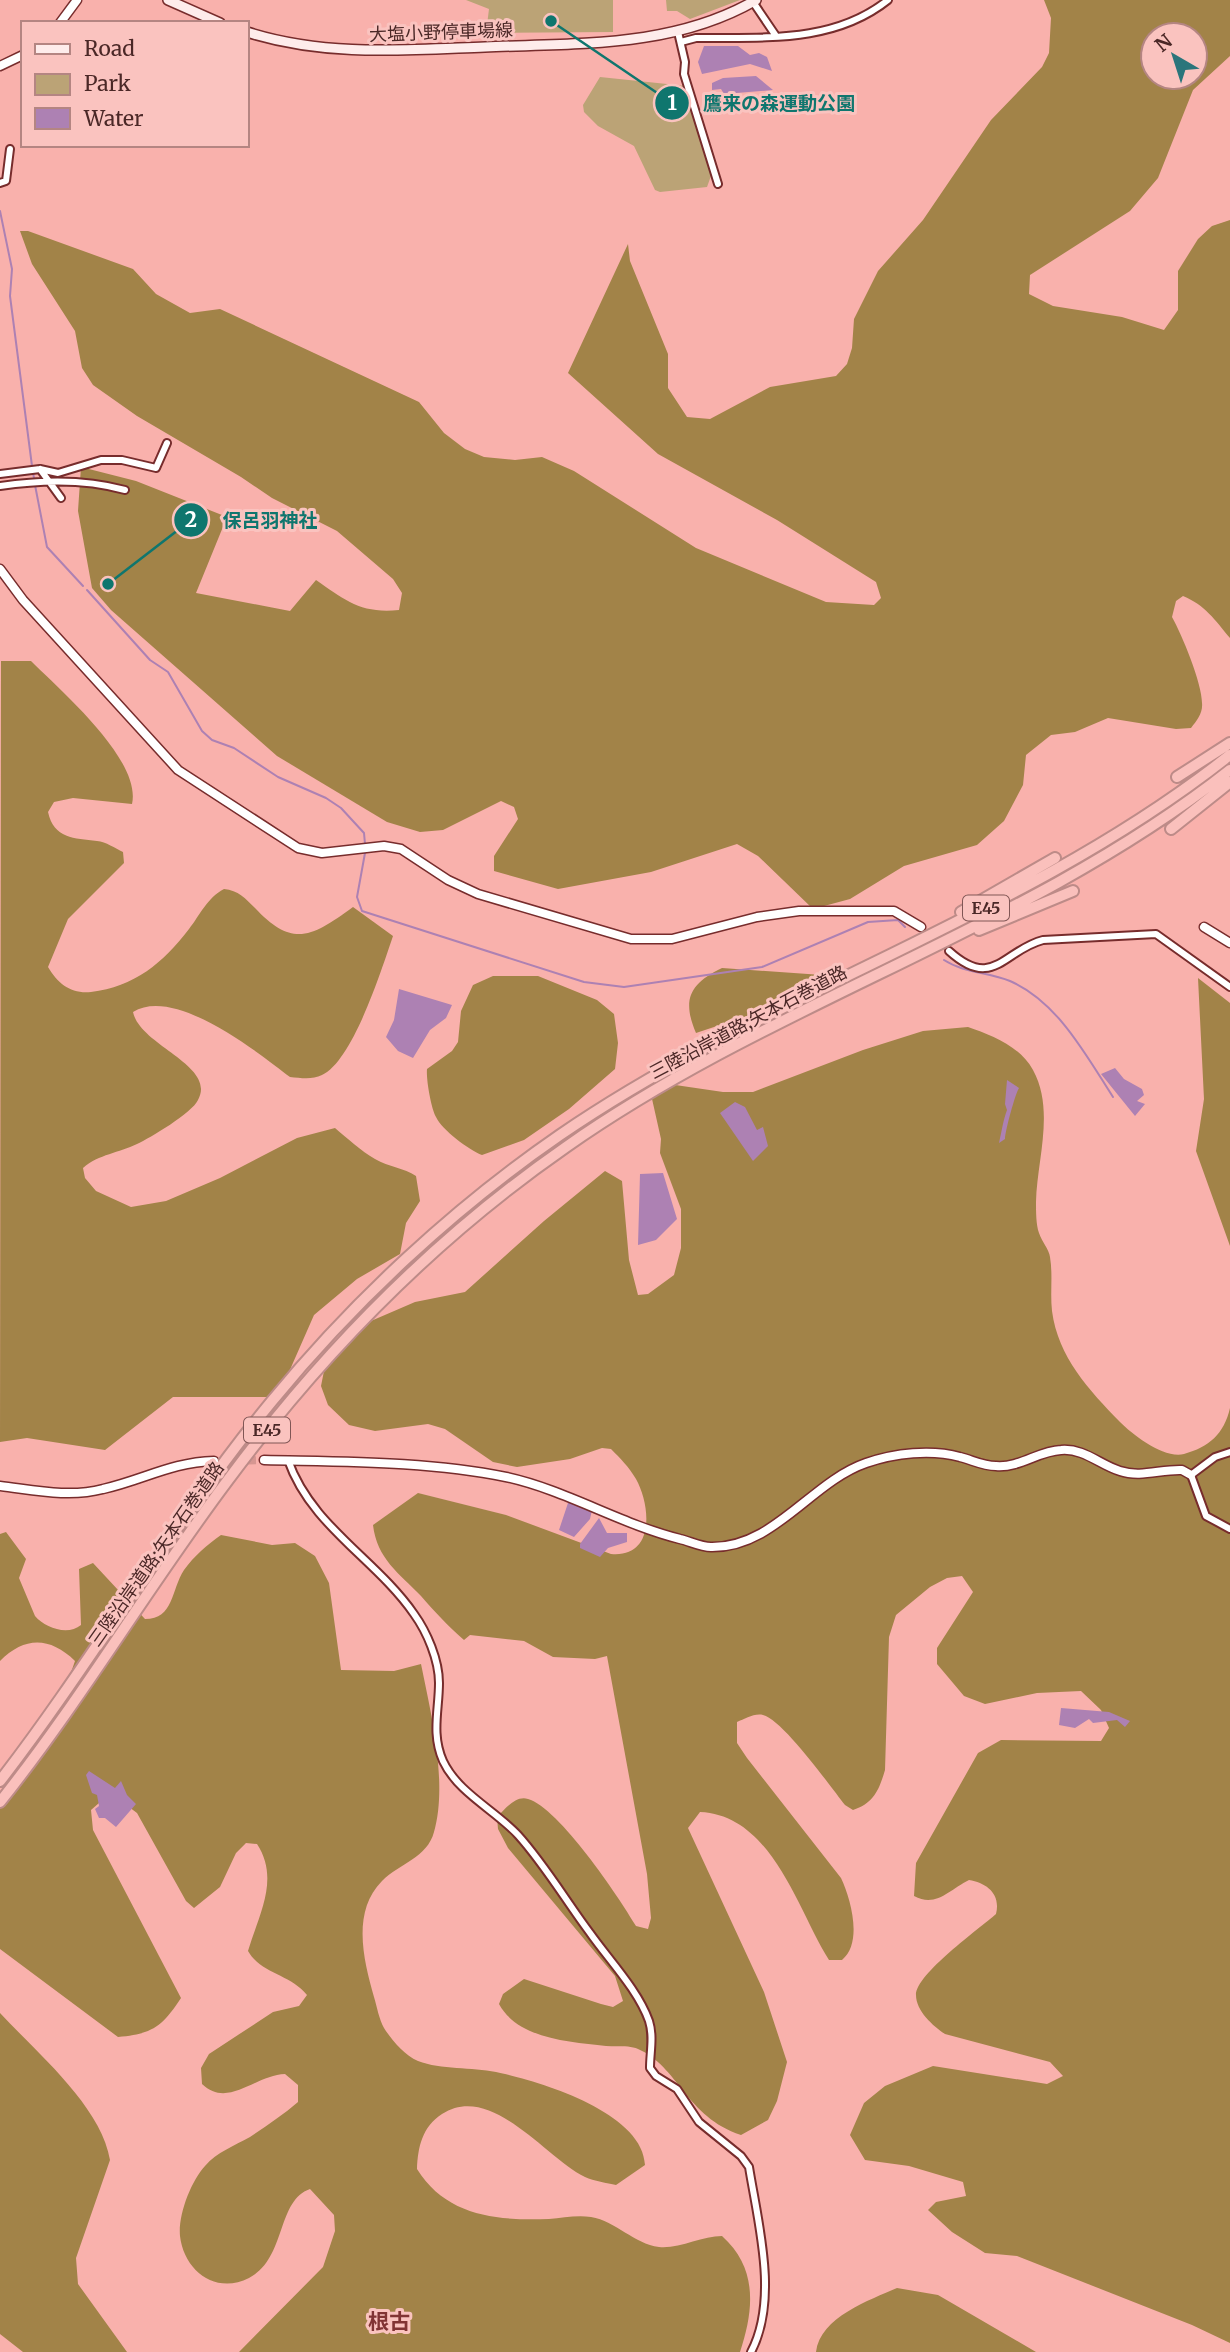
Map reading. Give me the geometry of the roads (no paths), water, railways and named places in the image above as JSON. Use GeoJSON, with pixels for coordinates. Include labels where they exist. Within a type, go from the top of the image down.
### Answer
{"type":"FeatureCollection","features":[{"type":"Feature","properties":{"kind":"highway"},"geometry":{"type":"LineString","coordinates":[[1177,777],[1230,743]]}},
{"type":"Feature","properties":{"kind":"highway","name":"三陸沿岸道路;矢本石巻道路"},"geometry":{"type":"LineString","coordinates":[[0,1781],[271,1402],[370,1295],[471,1203],[517,1166],[598,1110],[855,972],[1064,866],[1154,810],[1230,755]]}},
{"type":"Feature","properties":{"kind":"highway","name":"三陸沿岸道路;矢本石巻道路"},"geometry":{"type":"LineString","coordinates":[[0,1802],[228,1480],[333,1350],[379,1303],[479,1213],[526,1175],[604,1121],[729,1040],[949,946],[1116,848],[1230,770]]}},
{"type":"Feature","properties":{"kind":"highway"},"geometry":{"type":"LineString","coordinates":[[1171,829],[1230,782]]}},
{"type":"Feature","properties":{"kind":"highway"},"geometry":{"type":"LineString","coordinates":[[855,972],[1055,858]]}},
{"type":"Feature","properties":{"kind":"highway"},"geometry":{"type":"LineString","coordinates":[[949,946],[1073,891]]}},
{"type":"Feature","properties":{"kind":"main road"},"geometry":{"type":"LineString","coordinates":[[168,0],[215,21]]}},
{"type":"Feature","properties":{"kind":"main road","name":"大塩小野停車場線"},"geometry":{"type":"LineString","coordinates":[[248,32],[294,45],[378,51],[631,41],[679,37],[754,1]]}},
{"type":"Feature","properties":{"kind":"street"},"geometry":{"type":"LineString","coordinates":[[61,21],[77,0]]}},
{"type":"Feature","properties":{"kind":"street"},"geometry":{"type":"LineString","coordinates":[[718,184],[684,74],[679,37],[812,34],[862,18],[888,0]]}},
{"type":"Feature","properties":{"kind":"street"},"geometry":{"type":"LineString","coordinates":[[754,1],[776,36]]}},
{"type":"Feature","properties":{"kind":"street"},"geometry":{"type":"LineString","coordinates":[[0,66],[21,56]]}},
{"type":"Feature","properties":{"kind":"street"},"geometry":{"type":"LineString","coordinates":[[0,183],[6,181],[10,149]]}},
{"type":"Feature","properties":{"kind":"street"},"geometry":{"type":"LineString","coordinates":[[0,474],[40,469],[58,473],[101,460],[122,460],[156,468],[167,443]]}},
{"type":"Feature","properties":{"kind":"street"},"geometry":{"type":"LineString","coordinates":[[40,469],[61,498]]}},
{"type":"Feature","properties":{"kind":"street"},"geometry":{"type":"LineString","coordinates":[[0,486],[47,482],[110,486],[125,491]]}},
{"type":"Feature","properties":{"kind":"street"},"geometry":{"type":"LineString","coordinates":[[0,569],[7,582],[178,770],[298,848],[322,853],[372,846],[401,849],[448,880],[478,894],[631,939],[672,939],[757,917],[799,911],[894,911],[920,928]]}},
{"type":"Feature","properties":{"kind":"street"},"geometry":{"type":"LineString","coordinates":[[0,589],[7,582]]}},
{"type":"Feature","properties":{"kind":"street"},"geometry":{"type":"LineString","coordinates":[[1204,927],[1230,943]]}},
{"type":"Feature","properties":{"kind":"street"},"geometry":{"type":"LineString","coordinates":[[949,946],[968,965],[985,970],[1001,965],[1030,943],[1043,940],[1156,934],[1230,987]]}},
{"type":"Feature","properties":{"kind":"street"},"geometry":{"type":"LineString","coordinates":[[264,1460],[381,1464],[506,1477],[634,1525],[710,1547],[741,1542],[770,1528],[838,1477],[866,1463],[925,1453],[958,1456],[997,1466],[1012,1466],[1043,1453],[1078,1451],[1121,1472],[1139,1475],[1182,1470],[1191,1475],[1206,1516],[1230,1529]]}},
{"type":"Feature","properties":{"kind":"street"},"geometry":{"type":"LineString","coordinates":[[1191,1475],[1215,1457],[1230,1452]]}},
{"type":"Feature","properties":{"kind":"street"},"geometry":{"type":"LineString","coordinates":[[288,1460],[294,1478],[315,1510],[345,1543],[377,1570],[421,1626],[432,1649],[439,1681],[435,1718],[437,1742],[444,1763],[459,1783],[518,1835],[631,1990],[649,2021],[652,2040],[650,2068],[656,2076],[677,2089],[699,2122],[741,2156],[749,2167],[764,2276],[762,2323],[751,2352]]}},
{"type":"Feature","properties":{"kind":"street"},"geometry":{"type":"LineString","coordinates":[[0,1486],[68,1494],[102,1490],[171,1465],[214,1461]]}},
{"type":"Feature","properties":{"kind":"water"},"geometry":{"type":"Polygon","coordinates":[[[704,46],[738,46],[750,55],[759,53],[767,57],[772,71],[750,64],[702,74],[698,62],[704,46]]]}},
{"type":"Feature","properties":{"kind":"water"},"geometry":{"type":"Polygon","coordinates":[[[756,76],[773,90],[724,94],[721,89],[712,90],[712,83],[723,78],[756,76]]]}},
{"type":"Feature","properties":{"kind":"water"},"geometry":{"type":"Polygon","coordinates":[[[399,989],[452,1005],[446,1018],[430,1030],[413,1058],[398,1051],[386,1037],[394,1020],[399,989]]]}},
{"type":"Feature","properties":{"kind":"water"},"geometry":{"type":"Polygon","coordinates":[[[1115,1068],[1124,1079],[1142,1089],[1144,1095],[1137,1101],[1145,1104],[1135,1116],[1101,1074],[1115,1068]]]}},
{"type":"Feature","properties":{"kind":"water"},"geometry":{"type":"Polygon","coordinates":[[[1007,1080],[1019,1088],[1005,1139],[999,1143],[1007,1110],[1007,1080]]]}},
{"type":"Feature","properties":{"kind":"water"},"geometry":{"type":"Polygon","coordinates":[[[735,1102],[745,1107],[757,1130],[763,1127],[768,1146],[753,1161],[720,1113],[735,1102]]]}},
{"type":"Feature","properties":{"kind":"water"},"geometry":{"type":"Polygon","coordinates":[[[663,1173],[677,1219],[656,1240],[638,1245],[640,1174],[663,1173]]]}},
{"type":"Feature","properties":{"kind":"water"},"geometry":{"type":"Polygon","coordinates":[[[569,1500],[592,1510],[590,1519],[574,1537],[559,1530],[569,1500]]]}},
{"type":"Feature","properties":{"kind":"water"},"geometry":{"type":"Polygon","coordinates":[[[599,1518],[607,1533],[627,1533],[627,1542],[608,1548],[600,1557],[580,1548],[580,1544],[599,1518]]]}},
{"type":"Feature","properties":{"kind":"water"},"geometry":{"type":"Polygon","coordinates":[[[1061,1708],[1109,1712],[1130,1721],[1125,1727],[1117,1720],[1093,1723],[1089,1719],[1075,1728],[1059,1725],[1061,1708]]]}},
{"type":"Feature","properties":{"kind":"water"},"geometry":{"type":"Polygon","coordinates":[[[89,1771],[115,1788],[121,1781],[127,1795],[136,1804],[116,1827],[105,1818],[99,1818],[95,1809],[99,1806],[97,1795],[92,1793],[86,1775],[89,1771]]]}},
{"type":"Feature","properties":{"kind":"waterway"},"geometry":{"type":"LineString","coordinates":[[0,211],[12,269],[10,296],[32,466]]}},
{"type":"Feature","properties":{"kind":"waterway"},"geometry":{"type":"LineString","coordinates":[[33,473],[34,478]]}},
{"type":"Feature","properties":{"kind":"waterway"},"geometry":{"type":"LineString","coordinates":[[35,485],[47,547],[83,586]]}},
{"type":"Feature","properties":{"kind":"waterway"},"geometry":{"type":"LineString","coordinates":[[87,590],[150,660],[168,672],[202,731],[212,740],[234,748],[278,777],[326,798],[341,808],[364,833],[365,844]]}},
{"type":"Feature","properties":{"kind":"waterway"},"geometry":{"type":"LineString","coordinates":[[365,853],[357,897],[362,911],[584,982],[624,987],[762,967],[868,922],[898,920],[905,927]]}},
{"type":"Feature","properties":{"kind":"waterway"},"geometry":{"type":"LineString","coordinates":[[944,960],[960,968],[1010,981],[1042,1002],[1081,1047],[1113,1097]]}},
{"type":"Feature","properties":{"kind":"tunnel"},"geometry":{"type":"LineString","coordinates":[[224,1461],[264,1460]]}},
{"type":"Feature","properties":{"kind":"place","name":"鷹来の森運動公園"},"geometry":{"type":"Point","coordinates":[551,21]}},
{"type":"Feature","properties":{"kind":"place","name":"保呂羽神社"},"geometry":{"type":"Point","coordinates":[108,584]}},
{"type":"Feature","properties":{"kind":"district","name":"根古"},"geometry":{"type":"Point","coordinates":[389,2321]}}]}
